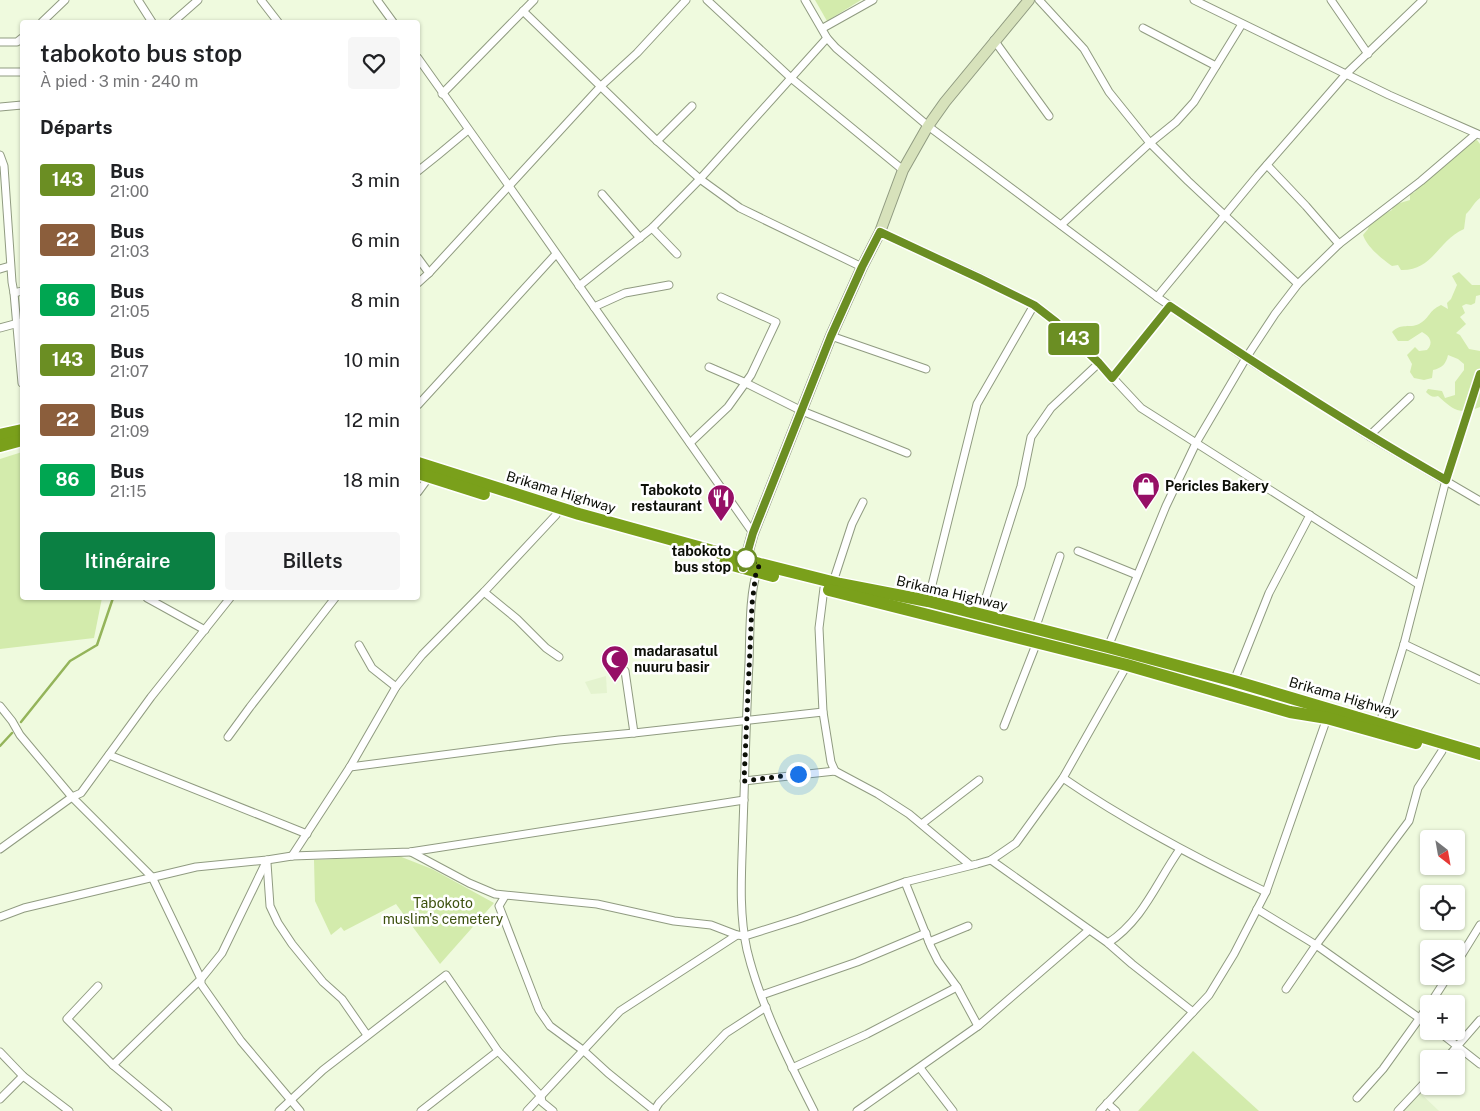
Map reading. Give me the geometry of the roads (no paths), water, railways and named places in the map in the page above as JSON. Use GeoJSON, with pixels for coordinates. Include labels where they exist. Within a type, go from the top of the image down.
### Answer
{"type":"FeatureCollection","features":[{"type":"Feature","properties":{"kind":"highway"},"geometry":{"type":"LineString","coordinates":[[0,435],[20,430]]}},
{"type":"Feature","properties":{"kind":"highway"},"geometry":{"type":"LineString","coordinates":[[0,446],[20,441]]}},
{"type":"Feature","properties":{"kind":"highway","name":"Brikama Highway"},"geometry":{"type":"LineString","coordinates":[[420,464],[758,568],[1036,635],[1108,647],[1294,698],[1480,754]]}},
{"type":"Feature","properties":{"kind":"highway","name":"Brikama Highway"},"geometry":{"type":"LineString","coordinates":[[423,475],[556,515],[744,564]]}},
{"type":"Feature","properties":{"kind":"highway","name":"Brikama Highway"},"geometry":{"type":"LineString","coordinates":[[828,585],[928,601],[981,614],[1036,635],[1127,665],[1290,712],[1327,718],[1480,763]]}},
{"type":"Feature","properties":{"kind":"highway"},"geometry":{"type":"LineString","coordinates":[[1290,712],[1294,698]]}},
{"type":"Feature","properties":{"kind":"street"},"geometry":{"type":"LineString","coordinates":[[44,20],[65,0]]}},
{"type":"Feature","properties":{"kind":"street"},"geometry":{"type":"LineString","coordinates":[[138,0],[151,20]]}},
{"type":"Feature","properties":{"kind":"street"},"geometry":{"type":"LineString","coordinates":[[175,20],[198,0]]}},
{"type":"Feature","properties":{"kind":"street"},"geometry":{"type":"LineString","coordinates":[[261,0],[276,20]]}},
{"type":"Feature","properties":{"kind":"street"},"geometry":{"type":"LineString","coordinates":[[378,0],[392,20]]}},
{"type":"Feature","properties":{"kind":"street"},"geometry":{"type":"LineString","coordinates":[[442,94],[534,0]]}},
{"type":"Feature","properties":{"kind":"street"},"geometry":{"type":"LineString","coordinates":[[420,281],[601,86],[637,52],[686,0]]}},
{"type":"Feature","properties":{"kind":"street"},"geometry":{"type":"LineString","coordinates":[[707,0],[791,78],[903,170]]}},
{"type":"Feature","properties":{"kind":"street"},"geometry":{"type":"LineString","coordinates":[[805,0],[836,48],[928,126],[1157,298],[1246,358],[1369,436],[1480,501]]}},
{"type":"Feature","properties":{"kind":"street"},"geometry":{"type":"LineString","coordinates":[[823,28],[873,0]]}},
{"type":"Feature","properties":{"kind":"street"},"geometry":{"type":"LineString","coordinates":[[744,564],[753,533],[831,336],[880,232],[903,170],[928,126],[945,102],[994,40],[1029,0]]}},
{"type":"Feature","properties":{"kind":"street"},"geometry":{"type":"LineString","coordinates":[[1039,0],[1084,49],[1109,92],[1150,142],[1188,181],[1298,284]]}},
{"type":"Feature","properties":{"kind":"street"},"geometry":{"type":"LineString","coordinates":[[1108,647],[1166,506],[1196,444],[1246,358],[1298,284],[1339,244],[1478,135],[1389,95],[1194,0]]}},
{"type":"Feature","properties":{"kind":"street"},"geometry":{"type":"LineString","coordinates":[[1331,0],[1368,54]]}},
{"type":"Feature","properties":{"kind":"street"},"geometry":{"type":"LineString","coordinates":[[1157,298],[1267,165],[1347,73],[1423,0]]}},
{"type":"Feature","properties":{"kind":"street"},"geometry":{"type":"LineString","coordinates":[[523,11],[657,141],[700,179],[740,208],[862,267]]}},
{"type":"Feature","properties":{"kind":"street"},"geometry":{"type":"LineString","coordinates":[[1061,226],[1150,142],[1176,122],[1194,102],[1242,24]]}},
{"type":"Feature","properties":{"kind":"street"},"geometry":{"type":"LineString","coordinates":[[1143,28],[1216,66]]}},
{"type":"Feature","properties":{"kind":"street"},"geometry":{"type":"LineString","coordinates":[[579,286],[652,228],[700,179],[828,38]]}},
{"type":"Feature","properties":{"kind":"street"},"geometry":{"type":"LineString","coordinates":[[0,42],[17,42],[20,40]]}},
{"type":"Feature","properties":{"kind":"street"},"geometry":{"type":"LineString","coordinates":[[994,40],[1049,116]]}},
{"type":"Feature","properties":{"kind":"street"},"geometry":{"type":"LineString","coordinates":[[420,61],[753,533]]}},
{"type":"Feature","properties":{"kind":"street"},"geometry":{"type":"LineString","coordinates":[[0,72],[20,72]]}},
{"type":"Feature","properties":{"kind":"street"},"geometry":{"type":"LineString","coordinates":[[0,107],[20,105]]}},
{"type":"Feature","properties":{"kind":"street"},"geometry":{"type":"LineString","coordinates":[[657,141],[692,106]]}},
{"type":"Feature","properties":{"kind":"street"},"geometry":{"type":"LineString","coordinates":[[420,170],[468,130]]}},
{"type":"Feature","properties":{"kind":"street"},"geometry":{"type":"LineString","coordinates":[[0,155],[4,166],[4,232],[19,323],[20,343]]}},
{"type":"Feature","properties":{"kind":"street"},"geometry":{"type":"LineString","coordinates":[[1267,165],[1339,244]]}},
{"type":"Feature","properties":{"kind":"street"},"geometry":{"type":"LineString","coordinates":[[602,194],[640,238]]}},
{"type":"Feature","properties":{"kind":"street"},"geometry":{"type":"LineString","coordinates":[[652,228],[677,254]]}},
{"type":"Feature","properties":{"kind":"street"},"geometry":{"type":"LineString","coordinates":[[880,232],[1034,305],[1056,322],[1099,363],[1141,408],[1418,584]]}},
{"type":"Feature","properties":{"kind":"street"},"geometry":{"type":"LineString","coordinates":[[420,403],[556,254]]}},
{"type":"Feature","properties":{"kind":"street"},"geometry":{"type":"LineString","coordinates":[[420,261],[429,273]]}},
{"type":"Feature","properties":{"kind":"street"},"geometry":{"type":"LineString","coordinates":[[0,269],[10,266]]}},
{"type":"Feature","properties":{"kind":"street"},"geometry":{"type":"LineString","coordinates":[[594,307],[626,293],[669,285]]}},
{"type":"Feature","properties":{"kind":"street"},"geometry":{"type":"LineString","coordinates":[[14,293],[20,292]]}},
{"type":"Feature","properties":{"kind":"street"},"geometry":{"type":"LineString","coordinates":[[690,443],[728,407],[752,376],[776,322],[721,298]]}},
{"type":"Feature","properties":{"kind":"street"},"geometry":{"type":"LineString","coordinates":[[928,601],[977,404],[1034,305]]}},
{"type":"Feature","properties":{"kind":"street"},"geometry":{"type":"LineString","coordinates":[[1112,378],[1170,306]]}},
{"type":"Feature","properties":{"kind":"street"},"geometry":{"type":"LineString","coordinates":[[0,328],[19,323]]}},
{"type":"Feature","properties":{"kind":"street"},"geometry":{"type":"LineString","coordinates":[[831,336],[926,369]]}},
{"type":"Feature","properties":{"kind":"street"},"geometry":{"type":"LineString","coordinates":[[981,614],[1020,486],[1031,437],[1051,408],[1099,363]]}},
{"type":"Feature","properties":{"kind":"street"},"geometry":{"type":"LineString","coordinates":[[708,368],[746,383],[802,411],[907,453]]}},
{"type":"Feature","properties":{"kind":"street"},"geometry":{"type":"LineString","coordinates":[[1380,724],[1404,644],[1446,480],[1480,374]]}},
{"type":"Feature","properties":{"kind":"street"},"geometry":{"type":"LineString","coordinates":[[1369,436],[1410,397]]}},
{"type":"Feature","properties":{"kind":"street"},"geometry":{"type":"LineString","coordinates":[[863,502],[852,524],[828,585],[819,628],[823,712],[831,762],[835,770],[878,794],[922,823],[970,865]]}},
{"type":"Feature","properties":{"kind":"street"},"geometry":{"type":"LineString","coordinates":[[292,856],[350,767],[396,687],[422,655],[556,515]]}},
{"type":"Feature","properties":{"kind":"street"},"geometry":{"type":"LineString","coordinates":[[1234,681],[1269,592],[1310,515]]}},
{"type":"Feature","properties":{"kind":"street"},"geometry":{"type":"LineString","coordinates":[[1078,551],[1137,574]]}},
{"type":"Feature","properties":{"kind":"street"},"geometry":{"type":"LineString","coordinates":[[1004,726],[1036,635],[1060,556]]}},
{"type":"Feature","properties":{"kind":"street"},"geometry":{"type":"LineString","coordinates":[[758,568],[752,604],[746,720],[742,888],[743,928],[741,936],[766,1007],[792,1068],[814,1111]]}},
{"type":"Feature","properties":{"kind":"street"},"geometry":{"type":"LineString","coordinates":[[484,592],[517,619],[546,648],[559,657]]}},
{"type":"Feature","properties":{"kind":"street"},"geometry":{"type":"LineString","coordinates":[[151,600],[205,630]]}},
{"type":"Feature","properties":{"kind":"street"},"geometry":{"type":"LineString","coordinates":[[0,849],[72,797],[81,793],[151,696],[228,600]]}},
{"type":"Feature","properties":{"kind":"street"},"geometry":{"type":"LineString","coordinates":[[228,737],[334,600]]}},
{"type":"Feature","properties":{"kind":"street"},"geometry":{"type":"LineString","coordinates":[[1404,644],[1480,680]]}},
{"type":"Feature","properties":{"kind":"street"},"geometry":{"type":"LineString","coordinates":[[359,645],[372,668],[396,687]]}},
{"type":"Feature","properties":{"kind":"street"},"geometry":{"type":"LineString","coordinates":[[527,1111],[620,1011],[741,936],[799,919],[905,882],[991,860],[1016,843],[1063,778],[1127,665]]}},
{"type":"Feature","properties":{"kind":"street"},"geometry":{"type":"LineString","coordinates":[[625,671],[634,733]]}},
{"type":"Feature","properties":{"kind":"street"},"geometry":{"type":"LineString","coordinates":[[0,706],[20,735],[72,797],[152,877],[201,979],[201,984],[236,1034],[300,1111]]}},
{"type":"Feature","properties":{"kind":"street"},"geometry":{"type":"LineString","coordinates":[[350,767],[559,740],[823,712]]}},
{"type":"Feature","properties":{"kind":"street"},"geometry":{"type":"LineString","coordinates":[[1100,1111],[1209,995],[1234,954],[1266,892],[1327,718]]}},
{"type":"Feature","properties":{"kind":"street"},"geometry":{"type":"LineString","coordinates":[[1286,989],[1316,945],[1409,821],[1418,788],[1442,751]]}},
{"type":"Feature","properties":{"kind":"street"},"geometry":{"type":"LineString","coordinates":[[110,755],[307,834]]}},
{"type":"Feature","properties":{"kind":"street"},"geometry":{"type":"LineString","coordinates":[[744,781],[835,770]]}},
{"type":"Feature","properties":{"kind":"street"},"geometry":{"type":"LineString","coordinates":[[1063,778],[1103,806],[1180,849],[1266,892]]}},
{"type":"Feature","properties":{"kind":"street"},"geometry":{"type":"LineString","coordinates":[[922,823],[979,780]]}},
{"type":"Feature","properties":{"kind":"street"},"geometry":{"type":"LineString","coordinates":[[0,918],[24,908],[196,867],[292,856],[410,852],[744,800]]}},
{"type":"Feature","properties":{"kind":"street"},"geometry":{"type":"LineString","coordinates":[[1108,943],[1121,934],[1152,896],[1165,870],[1180,849]]}},
{"type":"Feature","properties":{"kind":"street"},"geometry":{"type":"LineString","coordinates":[[410,852],[469,883],[505,896],[597,904],[674,921],[710,925],[741,936]]}},
{"type":"Feature","properties":{"kind":"street"},"geometry":{"type":"LineString","coordinates":[[113,1065],[201,979],[222,953],[267,860]]}},
{"type":"Feature","properties":{"kind":"street"},"geometry":{"type":"LineString","coordinates":[[267,860],[270,906],[278,923],[292,944],[323,982],[342,1000],[367,1035]]}},
{"type":"Feature","properties":{"kind":"street"},"geometry":{"type":"LineString","coordinates":[[991,860],[1108,943],[1193,1012]]}},
{"type":"Feature","properties":{"kind":"street"},"geometry":{"type":"LineString","coordinates":[[905,882],[938,961],[957,987],[978,1026]]}},
{"type":"Feature","properties":{"kind":"street"},"geometry":{"type":"LineString","coordinates":[[490,892],[499,906],[539,1010],[550,1026],[584,1051],[654,1111],[659,1103],[726,1033],[766,1007]]}},
{"type":"Feature","properties":{"kind":"street"},"geometry":{"type":"LineString","coordinates":[[499,906],[505,896]]}},
{"type":"Feature","properties":{"kind":"street"},"geometry":{"type":"LineString","coordinates":[[1257,909],[1316,945],[1420,1018],[1383,1069],[1357,1098]]}},
{"type":"Feature","properties":{"kind":"street"},"geometry":{"type":"LineString","coordinates":[[1465,949],[1480,925]]}},
{"type":"Feature","properties":{"kind":"street"},"geometry":{"type":"LineString","coordinates":[[929,942],[968,926]]}},
{"type":"Feature","properties":{"kind":"street"},"geometry":{"type":"LineString","coordinates":[[857,1111],[978,1026],[1089,930]]}},
{"type":"Feature","properties":{"kind":"street"},"geometry":{"type":"LineString","coordinates":[[762,995],[857,962],[926,933]]}},
{"type":"Feature","properties":{"kind":"street"},"geometry":{"type":"LineString","coordinates":[[279,1111],[323,1070],[446,974],[498,1051],[541,1096],[542,1102],[553,1111]]}},
{"type":"Feature","properties":{"kind":"street"},"geometry":{"type":"LineString","coordinates":[[98,986],[67,1019],[113,1065],[168,1111]]}},
{"type":"Feature","properties":{"kind":"street"},"geometry":{"type":"LineString","coordinates":[[792,1068],[882,1026],[957,987]]}},
{"type":"Feature","properties":{"kind":"street"},"geometry":{"type":"LineString","coordinates":[[1454,1050],[1480,1020]]}},
{"type":"Feature","properties":{"kind":"street"},"geometry":{"type":"LineString","coordinates":[[1450,1040],[1480,1064]]}},
{"type":"Feature","properties":{"kind":"street"},"geometry":{"type":"LineString","coordinates":[[422,1111],[498,1051]]}},
{"type":"Feature","properties":{"kind":"street"},"geometry":{"type":"LineString","coordinates":[[0,1052],[23,1076],[69,1111]]}},
{"type":"Feature","properties":{"kind":"street"},"geometry":{"type":"LineString","coordinates":[[920,1068],[953,1111]]}},
{"type":"Feature","properties":{"kind":"street"},"geometry":{"type":"LineString","coordinates":[[0,1099],[23,1076]]}},
{"type":"Feature","properties":{"kind":"street"},"geometry":{"type":"LineString","coordinates":[[1398,1111],[1420,1088]]}},
{"type":"Feature","properties":{"kind":"street"},"geometry":{"type":"LineString","coordinates":[[1107,1103],[1116,1111]]}},
{"type":"Feature","properties":{"kind":"waterway"},"geometry":{"type":"LineString","coordinates":[[21,722],[70,661],[97,645],[112,600]]}},
{"type":"Feature","properties":{"kind":"waterway"},"geometry":{"type":"LineString","coordinates":[[0,746],[12,733]]}},
{"type":"Feature","properties":{"kind":"place","name":"Pericles Bakery"},"geometry":{"type":"Point","coordinates":[1146,510]}},
{"type":"Feature","properties":{"kind":"place","name":"Tabokoto restaurant"},"geometry":{"type":"Point","coordinates":[721,522]}},
{"type":"Feature","properties":{"kind":"place","name":"tabokoto bus stop"},"geometry":{"type":"Point","coordinates":[746,559]}},
{"type":"Feature","properties":{"kind":"place","name":"madarasatul nuuru basir"},"geometry":{"type":"Point","coordinates":[615,683]}},
{"type":"Feature","properties":{"kind":"park label","name":"Tabokoto muslim's cemetery"},"geometry":{"type":"Point","coordinates":[443,912]}}]}
